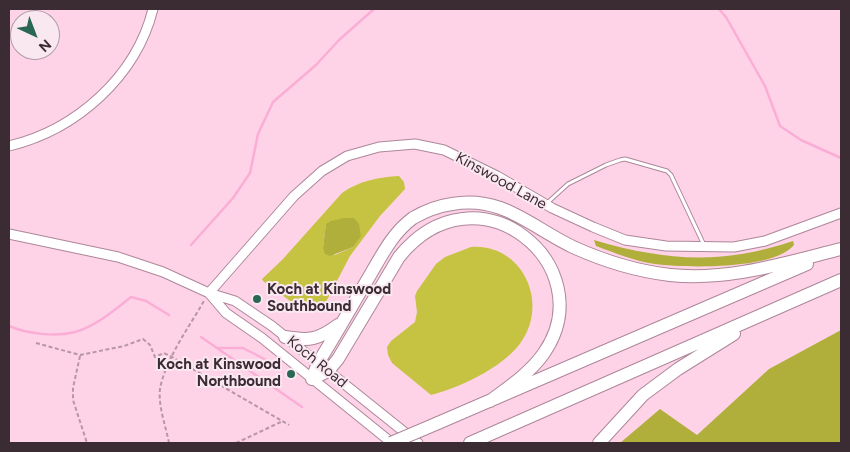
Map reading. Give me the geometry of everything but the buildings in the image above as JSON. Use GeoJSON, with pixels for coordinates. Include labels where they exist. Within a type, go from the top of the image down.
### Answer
{"type":"FeatureCollection","features":[{"type":"Feature","properties":{"kind":"highway"},"geometry":{"type":"LineString","coordinates":[[323,367],[342,322],[392,238],[413,218],[428,210],[457,203],[485,203],[501,207],[518,214],[572,246],[596,257],[635,269],[672,275],[711,276],[750,271],[841,249]]}},
{"type":"Feature","properties":{"kind":"highway"},"geometry":{"type":"LineString","coordinates":[[312,379],[323,367],[338,359],[409,244],[432,228],[446,222],[460,219],[489,220],[525,236],[544,257],[556,280],[559,306],[556,330],[545,352],[527,373],[490,401]]}},
{"type":"Feature","properties":{"kind":"highway"},"geometry":{"type":"LineString","coordinates":[[391,443],[841,249]]}},
{"type":"Feature","properties":{"kind":"highway"},"geometry":{"type":"LineString","coordinates":[[470,443],[841,280]]}},
{"type":"Feature","properties":{"kind":"highway"},"geometry":{"type":"LineString","coordinates":[[599,443],[627,411],[661,382],[772,310]]}},
{"type":"Feature","properties":{"kind":"highway"},"geometry":{"type":"LineString","coordinates":[[285,337],[304,340],[314,339],[325,335],[342,322]]}},
{"type":"Feature","properties":{"kind":"street"},"geometry":{"type":"LineString","coordinates":[[9,146],[52,131],[84,111],[97,100],[124,70],[146,30],[153,9]]}},
{"type":"Feature","properties":{"kind":"street","name":"Kinswood Lane"},"geometry":{"type":"LineString","coordinates":[[209,293],[294,196],[322,171],[348,156],[379,147],[415,144],[444,150],[497,176],[545,204],[624,240],[666,246],[734,247],[765,241],[841,213]]}},
{"type":"Feature","properties":{"kind":"street","name":"Koch Road"},"geometry":{"type":"LineString","coordinates":[[9,234],[118,257],[163,272],[209,293],[235,301],[255,313],[418,443]]}},
{"type":"Feature","properties":{"kind":"street","name":"Koch Road"},"geometry":{"type":"LineString","coordinates":[[209,293],[226,312],[262,338],[391,443]]}},
{"type":"Feature","properties":{"kind":"lane"},"geometry":{"type":"LineString","coordinates":[[545,204],[568,184],[606,164],[625,159],[666,171],[671,175],[705,248]]}},
{"type":"Feature","properties":{"kind":"path"},"geometry":{"type":"LineString","coordinates":[[169,443],[161,407],[160,390],[172,357],[209,293]]}},
{"type":"Feature","properties":{"kind":"path"},"geometry":{"type":"LineString","coordinates":[[36,343],[80,355],[124,346],[143,339],[150,345],[154,357],[164,353],[172,357],[289,425]]}},
{"type":"Feature","properties":{"kind":"path"},"geometry":{"type":"LineString","coordinates":[[80,355],[73,400],[87,443]]}},
{"type":"Feature","properties":{"kind":"path"},"geometry":{"type":"LineString","coordinates":[[236,443],[283,422]]}},
{"type":"Feature","properties":{"kind":"shaded area"},"geometry":{"type":"Polygon","coordinates":[[[399,176],[404,182],[405,189],[380,216],[350,256],[327,300],[310,311],[301,309],[263,281],[262,279],[282,260],[342,193],[362,183],[399,176]],[[326,224],[323,248],[335,255],[353,247],[326,224]]]}},
{"type":"Feature","properties":{"kind":"shaded area"},"geometry":{"type":"Polygon","coordinates":[[[344,218],[354,218],[359,224],[361,236],[353,247],[330,256],[325,254],[323,248],[326,224],[344,218]]]}},
{"type":"Feature","properties":{"kind":"shaded area"},"geometry":{"type":"Polygon","coordinates":[[[594,240],[645,252],[669,256],[694,257],[742,254],[793,241],[794,245],[783,253],[768,259],[749,263],[687,266],[647,263],[632,259],[596,246],[594,240]]]}},
{"type":"Feature","properties":{"kind":"shaded area"},"geometry":{"type":"Polygon","coordinates":[[[471,247],[489,248],[505,255],[517,266],[526,280],[532,295],[532,312],[528,329],[519,345],[502,362],[479,376],[431,395],[392,363],[387,347],[391,341],[415,322],[417,312],[415,296],[436,264],[445,257],[471,247]]]}},
{"type":"Feature","properties":{"kind":"shaded area"},"geometry":{"type":"Polygon","coordinates":[[[841,330],[841,443],[620,443],[660,409],[697,435],[769,369],[841,330]]]}},
{"type":"Feature","properties":{"kind":"waterway"},"geometry":{"type":"LineString","coordinates":[[191,245],[233,198],[250,173],[258,134],[273,102],[316,65],[339,40],[374,9]]}},
{"type":"Feature","properties":{"kind":"waterway"},"geometry":{"type":"LineString","coordinates":[[719,9],[726,17],[765,86],[780,126],[801,140],[841,158]]}},
{"type":"Feature","properties":{"kind":"waterway"},"geometry":{"type":"LineString","coordinates":[[9,326],[42,334],[67,334],[98,322],[131,297],[146,301],[169,315]]}},
{"type":"Feature","properties":{"kind":"waterway"},"geometry":{"type":"LineString","coordinates":[[201,337],[302,407]]}},
{"type":"Feature","properties":{"kind":"waterway"},"geometry":{"type":"LineString","coordinates":[[219,348],[243,348],[276,365]]}},
{"type":"Feature","properties":{"kind":"place","name":"Koch at Kinswood Southbound"},"geometry":{"type":"Point","coordinates":[257,299]}},
{"type":"Feature","properties":{"kind":"place","name":"Koch at Kinswood Northbound"},"geometry":{"type":"Point","coordinates":[291,374]}}]}
